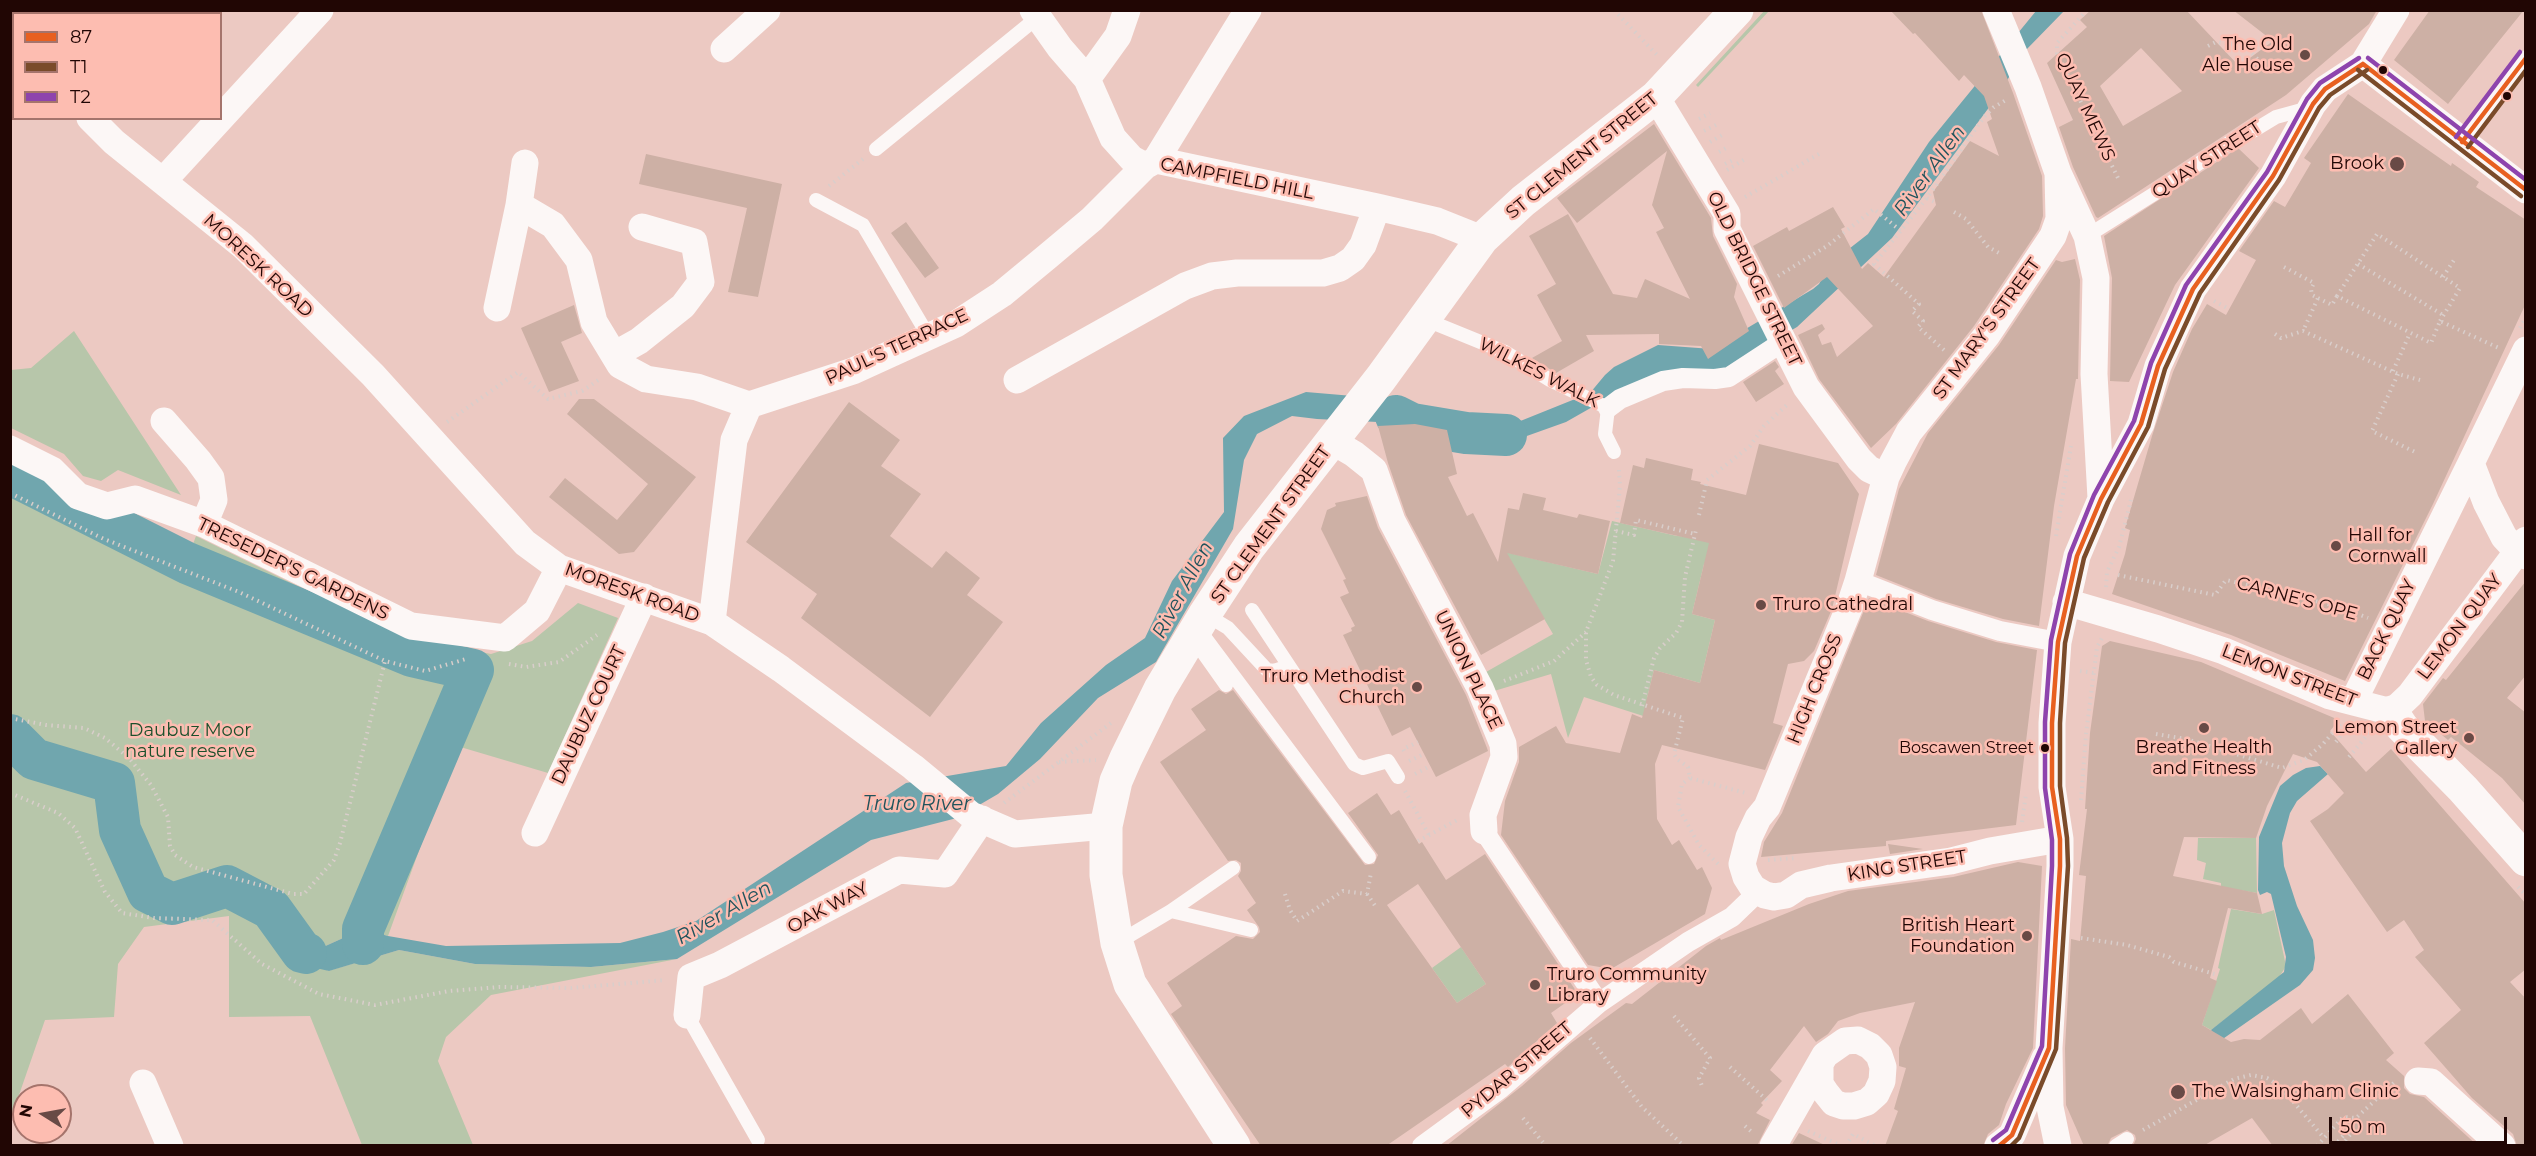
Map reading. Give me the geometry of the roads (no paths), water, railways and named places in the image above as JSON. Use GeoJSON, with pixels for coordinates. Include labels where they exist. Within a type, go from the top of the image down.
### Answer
{"type":"FeatureCollection","features":[{"type":"Feature","properties":{"kind":"main road","name":"ST CLEMENT STREET"},"geometry":{"type":"LineString","coordinates":[[1234,1146],[1130,984],[1117,943],[1106,875],[1106,826],[1116,781],[1160,689],[1249,548],[1424,319],[1482,239],[1523,201],[1656,97],[1723,16]]}},
{"type":"Feature","properties":{"kind":"main road"},"geometry":{"type":"LineString","coordinates":[[2392,712],[2402,727],[2463,789],[2526,860]]}},
{"type":"Feature","properties":{"kind":"street"},"geometry":{"type":"LineString","coordinates":[[222,118],[321,10]]}},
{"type":"Feature","properties":{"kind":"street"},"geometry":{"type":"LineString","coordinates":[[724,49],[767,10]]}},
{"type":"Feature","properties":{"kind":"street"},"geometry":{"type":"LineString","coordinates":[[1087,79],[1118,36],[1127,10]]}},
{"type":"Feature","properties":{"kind":"street","name":"PAUL'S TERRACE"},"geometry":{"type":"LineString","coordinates":[[749,405],[853,371],[956,324],[1002,294],[1092,219],[1150,163],[1248,10]]}},
{"type":"Feature","properties":{"kind":"street"},"geometry":{"type":"LineString","coordinates":[[2062,1143],[2050,1107],[2049,1048],[2060,839],[2051,758],[2058,642],[2077,556],[2101,499],[2141,424],[2158,366],[2193,290],[2272,176],[2292,144],[2310,108],[2325,89],[2363,64],[2396,10]]}},
{"type":"Feature","properties":{"kind":"street","name":"CAMPFIELD HILL"},"geometry":{"type":"LineString","coordinates":[[1035,14],[1087,79],[1113,138],[1132,159],[1377,207],[1437,221],[1482,239]]}},
{"type":"Feature","properties":{"kind":"street"},"geometry":{"type":"LineString","coordinates":[[1999,16],[2058,173],[2087,236],[2096,278],[2094,374],[2101,499]]}},
{"type":"Feature","properties":{"kind":"street"},"geometry":{"type":"LineString","coordinates":[[2363,64],[2526,190]]}},
{"type":"Feature","properties":{"kind":"street","name":"OLD BRIDGE STREET"},"geometry":{"type":"LineString","coordinates":[[1656,97],[1726,214],[1727,229],[1806,387],[1859,459],[1869,469],[1886,477]]}},
{"type":"Feature","properties":{"kind":"street","name":"MORESK ROAD"},"geometry":{"type":"LineString","coordinates":[[92,120],[114,142],[243,246],[373,375],[525,543],[559,568],[712,622],[781,669],[976,817],[1015,834],[1106,826]]}},
{"type":"Feature","properties":{"kind":"street"},"geometry":{"type":"LineString","coordinates":[[163,182],[220,120]]}},
{"type":"Feature","properties":{"kind":"street"},"geometry":{"type":"LineString","coordinates":[[497,308],[519,205],[525,163]]}},
{"type":"Feature","properties":{"kind":"street","name":"ST MARY'S STREET"},"geometry":{"type":"LineString","coordinates":[[1886,477],[1910,432],[1987,335],[2053,236],[2059,219],[2058,173]]}},
{"type":"Feature","properties":{"kind":"street"},"geometry":{"type":"LineString","coordinates":[[519,205],[553,225],[579,260],[594,322],[617,360],[646,379],[697,387],[749,405],[734,440],[712,622]]}},
{"type":"Feature","properties":{"kind":"street"},"geometry":{"type":"LineString","coordinates":[[1017,380],[1185,286],[1212,276],[1237,273],[1323,273],[1340,268],[1353,259],[1363,245],[1377,207]]}},
{"type":"Feature","properties":{"kind":"street"},"geometry":{"type":"LineString","coordinates":[[617,360],[683,306],[701,282],[694,242],[642,227]]}},
{"type":"Feature","properties":{"kind":"street","name":"WILKES WALK"},"geometry":{"type":"LineString","coordinates":[[1605,407],[1663,381],[1729,377],[1784,341]]}},
{"type":"Feature","properties":{"kind":"street","name":"BACK QUAY"},"geometry":{"type":"LineString","coordinates":[[2348,716],[2471,463],[2518,354]]}},
{"type":"Feature","properties":{"kind":"street"},"geometry":{"type":"LineString","coordinates":[[164,422],[211,478],[214,500],[204,524]]}},
{"type":"Feature","properties":{"kind":"street","name":"UNION PLACE"},"geometry":{"type":"LineString","coordinates":[[1332,441],[1354,454],[1374,470],[1392,522],[1480,688],[1503,744],[1504,758],[1483,815],[1483,829]]}},
{"type":"Feature","properties":{"kind":"street","name":"TRESEDER'S GARDENS"},"geometry":{"type":"LineString","coordinates":[[10,449],[52,470],[78,496],[107,506],[135,499],[204,524],[411,626],[506,638],[537,611],[559,568]]}},
{"type":"Feature","properties":{"kind":"street"},"geometry":{"type":"LineString","coordinates":[[2471,463],[2481,491],[2498,526],[2523,549]]}},
{"type":"Feature","properties":{"kind":"street","name":"HIGH CROSS"},"geometry":{"type":"LineString","coordinates":[[1752,885],[1742,864],[1745,848],[1758,818],[1770,799],[1858,581],[1886,477]]}},
{"type":"Feature","properties":{"kind":"street","name":"LEMON QUAY"},"geometry":{"type":"LineString","coordinates":[[2392,712],[2410,695],[2523,549]]}},
{"type":"Feature","properties":{"kind":"street"},"geometry":{"type":"LineString","coordinates":[[1858,581],[1932,610],[2000,631],[2058,642]]}},
{"type":"Feature","properties":{"kind":"street","name":"DAUBUZ COURT"},"geometry":{"type":"LineString","coordinates":[[535,833],[644,597]]}},
{"type":"Feature","properties":{"kind":"street","name":"LEMON STREET"},"geometry":{"type":"LineString","coordinates":[[2066,602],[2158,628],[2224,651],[2330,696],[2348,716],[2392,712]]}},
{"type":"Feature","properties":{"kind":"street","name":"OAK WAY"},"geometry":{"type":"LineString","coordinates":[[687,1015],[691,977],[720,965],[899,870],[945,874],[976,817]]}},
{"type":"Feature","properties":{"kind":"street"},"geometry":{"type":"LineString","coordinates":[[1483,829],[1599,1003]]}},
{"type":"Feature","properties":{"kind":"street","name":"KING STREET"},"geometry":{"type":"LineString","coordinates":[[1752,885],[1774,897],[1801,885],[1831,878],[1951,861],[1990,851],[2060,839]]}},
{"type":"Feature","properties":{"kind":"street","name":"PYDAR STREET"},"geometry":{"type":"LineString","coordinates":[[1422,1146],[1500,1089],[1599,1003],[1688,942],[1732,916],[1752,885]]}},
{"type":"Feature","properties":{"kind":"street"},"geometry":{"type":"LineString","coordinates":[[2005,1140],[2049,1048]]}},
{"type":"Feature","properties":{"kind":"street"},"geometry":{"type":"LineString","coordinates":[[1773,1146],[1786,1120],[1820,1066]]}},
{"type":"Feature","properties":{"kind":"street"},"geometry":{"type":"LineString","coordinates":[[2418,1081],[2431,1082],[2502,1146]]}},
{"type":"Feature","properties":{"kind":"street"},"geometry":{"type":"LineString","coordinates":[[143,1083],[170,1146]]}},
{"type":"Feature","properties":{"kind":"street"},"geometry":{"type":"LineString","coordinates":[[2005,1140],[2034,1130],[2042,1131],[2062,1143]]}},
{"type":"Feature","properties":{"kind":"lane"},"geometry":{"type":"LineString","coordinates":[[876,148],[1035,14]]}},
{"type":"Feature","properties":{"kind":"lane"},"geometry":{"type":"LineString","coordinates":[[2462,142],[2526,57]]}},
{"type":"Feature","properties":{"kind":"lane","name":"QUAY STREET"},"geometry":{"type":"LineString","coordinates":[[2087,236],[2236,138],[2243,137],[2276,117],[2310,108]]}},
{"type":"Feature","properties":{"kind":"lane"},"geometry":{"type":"LineString","coordinates":[[819,196],[863,225],[928,337]]}},
{"type":"Feature","properties":{"kind":"lane","name":"WILKES WALK"},"geometry":{"type":"LineString","coordinates":[[1424,319],[1505,352],[1550,380],[1605,407]]}},
{"type":"Feature","properties":{"kind":"lane"},"geometry":{"type":"LineString","coordinates":[[1605,407],[1605,434],[1614,452]]}},
{"type":"Feature","properties":{"kind":"lane"},"geometry":{"type":"LineString","coordinates":[[1252,610],[1354,764],[1363,768],[1388,760],[1398,777]]}},
{"type":"Feature","properties":{"kind":"lane"},"geometry":{"type":"LineString","coordinates":[[1198,626],[1228,628],[1267,670],[1274,671],[1289,666]]}},
{"type":"Feature","properties":{"kind":"lane"},"geometry":{"type":"LineString","coordinates":[[1198,626],[1227,685]]}},
{"type":"Feature","properties":{"kind":"lane"},"geometry":{"type":"LineString","coordinates":[[1198,626],[1370,864]]}},
{"type":"Feature","properties":{"kind":"lane"},"geometry":{"type":"LineString","coordinates":[[1117,943],[1171,911],[1233,868]]}},
{"type":"Feature","properties":{"kind":"lane"},"geometry":{"type":"LineString","coordinates":[[1171,911],[1251,930]]}},
{"type":"Feature","properties":{"kind":"lane"},"geometry":{"type":"LineString","coordinates":[[687,1015],[758,1140]]}},
{"type":"Feature","properties":{"kind":"water","name":"Truro River"},"geometry":{"type":"Polygon","coordinates":[[[2036,11],[2064,11],[2026,50],[1996,98],[1892,238],[1797,327],[1714,375],[1624,389],[1566,422],[1510,442],[1467,441],[1447,429],[1418,424],[1292,416],[1257,434],[1244,460],[1233,529],[1156,662],[1098,698],[1040,759],[998,794],[957,818],[871,840],[677,959],[591,967],[475,964],[399,950],[329,971],[294,963],[271,909],[289,914],[300,935],[321,948],[363,929],[388,936],[446,946],[620,943],[663,932],[696,921],[906,783],[1006,766],[1041,723],[1106,665],[1145,638],[1172,581],[1224,512],[1223,438],[1244,416],[1306,392],[1353,396],[1460,425],[1503,428],[1590,393],[1614,367],[1658,345],[1712,349],[1813,289],[1819,284],[1831,263],[1868,234],[1929,142],[2036,11]]]}},
{"type":"Feature","properties":{"kind":"water"},"geometry":{"type":"Polygon","coordinates":[[[2320,766],[2328,774],[2297,801],[2290,813],[2282,843],[2284,866],[2297,906],[2313,940],[2315,958],[2313,970],[2300,985],[2217,1043],[2211,1030],[2284,972],[2286,957],[2271,894],[2267,892],[2260,895],[2258,890],[2259,837],[2280,786],[2306,768],[2320,766]]]}},
{"type":"Feature","properties":{"kind":"waterway","name":"River Allen"},"geometry":{"type":"LineString","coordinates":[[1396,416],[1412,424],[1466,433],[1506,435]]}},
{"type":"Feature","properties":{"kind":"waterway"},"geometry":{"type":"LineString","coordinates":[[10,474],[187,563],[412,656],[473,670],[363,929],[363,944]]}},
{"type":"Feature","properties":{"kind":"waterway","name":"River Allen"},"geometry":{"type":"LineString","coordinates":[[10,735],[34,759],[114,783],[120,830],[148,892],[172,904],[227,886],[271,909],[302,952],[306,953]]}},
{"type":"Feature","properties":{"kind":"place","name":"The Old Ale House"},"geometry":{"type":"Point","coordinates":[2305,55]}},
{"type":"Feature","properties":{"kind":"place","name":"Brook"},"geometry":{"type":"Point","coordinates":[2397,164]}},
{"type":"Feature","properties":{"kind":"place","name":"Hall for Cornwall"},"geometry":{"type":"Point","coordinates":[2336,546]}},
{"type":"Feature","properties":{"kind":"place","name":"Truro Cathedral"},"geometry":{"type":"Point","coordinates":[1761,605]}},
{"type":"Feature","properties":{"kind":"place","name":"Truro Methodist Church"},"geometry":{"type":"Point","coordinates":[1417,687]}},
{"type":"Feature","properties":{"kind":"place","name":"Breathe Health and Fitness"},"geometry":{"type":"Point","coordinates":[2204,728]}},
{"type":"Feature","properties":{"kind":"place","name":"Lemon Street Gallery"},"geometry":{"type":"Point","coordinates":[2469,738]}},
{"type":"Feature","properties":{"kind":"place","name":"Boscawen Street"},"geometry":{"type":"Point","coordinates":[2045,748]}},
{"type":"Feature","properties":{"kind":"place","name":"British Heart Foundation"},"geometry":{"type":"Point","coordinates":[2027,936]}},
{"type":"Feature","properties":{"kind":"place","name":"Truro Community Library"},"geometry":{"type":"Point","coordinates":[1535,985]}},
{"type":"Feature","properties":{"kind":"place","name":"The Walsingham Clinic"},"geometry":{"type":"Point","coordinates":[2178,1092]}},
{"type":"Feature","properties":{"kind":"park label","name":"Daubuz Moor nature reserve"},"geometry":{"type":"Point","coordinates":[190,741]}}]}
